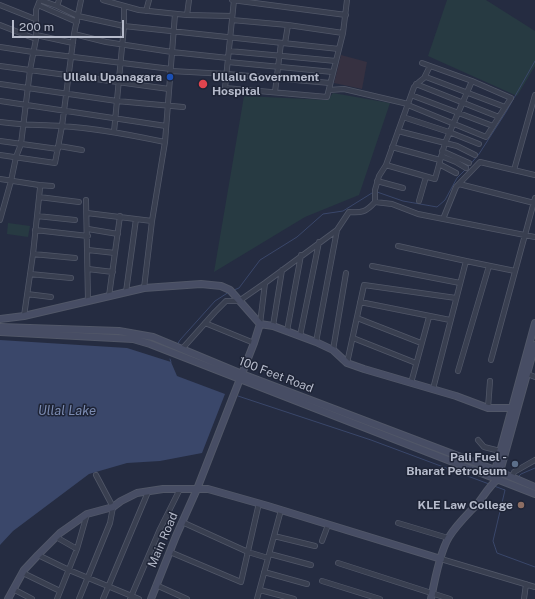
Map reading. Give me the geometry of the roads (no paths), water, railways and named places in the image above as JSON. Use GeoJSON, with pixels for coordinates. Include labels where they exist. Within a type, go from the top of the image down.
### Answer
{"type":"FeatureCollection","features":[{"type":"Feature","properties":{"kind":"street"},"geometry":{"type":"LineString","coordinates":[[57,6],[59,0]]}},
{"type":"Feature","properties":{"kind":"street"},"geometry":{"type":"LineString","coordinates":[[0,155],[55,162],[62,126],[74,34],[81,0]]}},
{"type":"Feature","properties":{"kind":"street"},"geometry":{"type":"LineString","coordinates":[[103,0],[146,11],[232,18],[343,33]]}},
{"type":"Feature","properties":{"kind":"street"},"geometry":{"type":"LineString","coordinates":[[146,11],[148,0]]}},
{"type":"Feature","properties":{"kind":"street"},"geometry":{"type":"LineString","coordinates":[[187,15],[189,0]]}},
{"type":"Feature","properties":{"kind":"street"},"geometry":{"type":"LineString","coordinates":[[231,0],[346,15]]}},
{"type":"Feature","properties":{"kind":"street"},"geometry":{"type":"LineString","coordinates":[[234,0],[226,88],[327,97],[343,33],[347,0]]}},
{"type":"Feature","properties":{"kind":"street"},"geometry":{"type":"LineString","coordinates":[[274,6],[277,0]]}},
{"type":"Feature","properties":{"kind":"street"},"geometry":{"type":"LineString","coordinates":[[39,2],[57,6],[78,16],[124,26],[339,49]]}},
{"type":"Feature","properties":{"kind":"street"},"geometry":{"type":"LineString","coordinates":[[0,220],[11,181],[16,156],[21,144],[30,70],[36,37],[36,18],[39,2]]}},
{"type":"Feature","properties":{"kind":"street"},"geometry":{"type":"LineString","coordinates":[[39,2],[77,22]]}},
{"type":"Feature","properties":{"kind":"street"},"geometry":{"type":"LineString","coordinates":[[0,5],[36,18]]}},
{"type":"Feature","properties":{"kind":"street"},"geometry":{"type":"LineString","coordinates":[[114,132],[124,26],[124,6]]}},
{"type":"Feature","properties":{"kind":"street"},"geometry":{"type":"LineString","coordinates":[[144,288],[152,221],[165,142],[175,14]]}},
{"type":"Feature","properties":{"kind":"street"},"geometry":{"type":"LineString","coordinates":[[0,25],[36,37],[73,43]]}},
{"type":"Feature","properties":{"kind":"street"},"geometry":{"type":"LineString","coordinates":[[275,92],[280,56],[288,25]]}},
{"type":"Feature","properties":{"kind":"street"},"geometry":{"type":"LineString","coordinates":[[74,34],[106,42],[172,52],[278,67],[333,72]]}},
{"type":"Feature","properties":{"kind":"street"},"geometry":{"type":"LineString","coordinates":[[0,47],[171,70],[330,83]]}},
{"type":"Feature","properties":{"kind":"street"},"geometry":{"type":"LineString","coordinates":[[229,52],[336,61]]}},
{"type":"Feature","properties":{"kind":"street"},"geometry":{"type":"LineString","coordinates":[[329,90],[344,88],[408,104],[486,136],[511,98],[422,63]]}},
{"type":"Feature","properties":{"kind":"street"},"geometry":{"type":"LineString","coordinates":[[0,66],[169,88]]}},
{"type":"Feature","properties":{"kind":"street"},"geometry":{"type":"LineString","coordinates":[[375,202],[377,181],[380,173],[386,165],[414,87],[426,77],[430,66]]}},
{"type":"Feature","properties":{"kind":"street"},"geometry":{"type":"LineString","coordinates":[[426,77],[468,92],[505,108]]}},
{"type":"Feature","properties":{"kind":"street"},"geometry":{"type":"LineString","coordinates":[[386,165],[435,179],[440,158],[449,132],[472,82]]}},
{"type":"Feature","properties":{"kind":"street"},"geometry":{"type":"LineString","coordinates":[[0,84],[117,100],[183,107]]}},
{"type":"Feature","properties":{"kind":"street"},"geometry":{"type":"LineString","coordinates":[[416,84],[499,117]]}},
{"type":"Feature","properties":{"kind":"street"},"geometry":{"type":"LineString","coordinates":[[514,170],[535,94]]}},
{"type":"Feature","properties":{"kind":"street"},"geometry":{"type":"LineString","coordinates":[[412,95],[493,126]]}},
{"type":"Feature","properties":{"kind":"street"},"geometry":{"type":"LineString","coordinates":[[0,101],[26,106],[115,117],[166,126]]}},
{"type":"Feature","properties":{"kind":"street"},"geometry":{"type":"LineString","coordinates":[[403,117],[449,132],[479,144]]}},
{"type":"Feature","properties":{"kind":"street"},"geometry":{"type":"LineString","coordinates":[[0,122],[24,125],[62,126],[114,132],[165,142]]}},
{"type":"Feature","properties":{"kind":"street"},"geometry":{"type":"LineString","coordinates":[[398,131],[445,143],[461,148],[475,155]]}},
{"type":"Feature","properties":{"kind":"street"},"geometry":{"type":"LineString","coordinates":[[0,141],[82,150]]}},
{"type":"Feature","properties":{"kind":"street"},"geometry":{"type":"LineString","coordinates":[[392,147],[456,162],[466,168]]}},
{"type":"Feature","properties":{"kind":"street"},"geometry":{"type":"LineString","coordinates":[[440,158],[469,163]]}},
{"type":"Feature","properties":{"kind":"street"},"geometry":{"type":"LineString","coordinates":[[440,158],[456,173]]}},
{"type":"Feature","properties":{"kind":"street"},"geometry":{"type":"LineString","coordinates":[[443,219],[454,191],[480,162],[535,175]]}},
{"type":"Feature","properties":{"kind":"street"},"geometry":{"type":"LineString","coordinates":[[420,201],[426,177]]}},
{"type":"Feature","properties":{"kind":"street"},"geometry":{"type":"LineString","coordinates":[[0,179],[52,186]]}},
{"type":"Feature","properties":{"kind":"street"},"geometry":{"type":"LineString","coordinates":[[377,181],[403,188]]}},
{"type":"Feature","properties":{"kind":"street"},"geometry":{"type":"LineString","coordinates":[[459,184],[534,201],[491,360]]}},
{"type":"Feature","properties":{"kind":"street"},"geometry":{"type":"LineString","coordinates":[[24,316],[33,254],[40,188],[39,185]]}},
{"type":"Feature","properties":{"kind":"street"},"geometry":{"type":"LineString","coordinates":[[39,197],[79,202]]}},
{"type":"Feature","properties":{"kind":"street"},"geometry":{"type":"LineString","coordinates":[[86,200],[88,229],[88,300]]}},
{"type":"Feature","properties":{"kind":"street"},"geometry":{"type":"LineString","coordinates":[[177,350],[226,302],[239,301],[337,230],[349,212],[360,213],[375,202],[392,204],[418,214],[535,237]]}},
{"type":"Feature","properties":{"kind":"street"},"geometry":{"type":"LineString","coordinates":[[87,213],[152,221]]}},
{"type":"Feature","properties":{"kind":"street"},"geometry":{"type":"LineString","coordinates":[[37,216],[74,220]]}},
{"type":"Feature","properties":{"kind":"street"},"geometry":{"type":"LineString","coordinates":[[109,296],[120,216]]}},
{"type":"Feature","properties":{"kind":"street"},"geometry":{"type":"LineString","coordinates":[[126,292],[136,219]]}},
{"type":"Feature","properties":{"kind":"street"},"geometry":{"type":"LineString","coordinates":[[88,229],[118,234]]}},
{"type":"Feature","properties":{"kind":"street"},"geometry":{"type":"LineString","coordinates":[[35,230],[88,236]]}},
{"type":"Feature","properties":{"kind":"street"},"geometry":{"type":"LineString","coordinates":[[316,342],[337,230]]}},
{"type":"Feature","properties":{"kind":"street"},"geometry":{"type":"LineString","coordinates":[[300,336],[319,242]]}},
{"type":"Feature","properties":{"kind":"street"},"geometry":{"type":"LineString","coordinates":[[398,246],[515,271]]}},
{"type":"Feature","properties":{"kind":"street"},"geometry":{"type":"LineString","coordinates":[[88,250],[115,253]]}},
{"type":"Feature","properties":{"kind":"street"},"geometry":{"type":"LineString","coordinates":[[33,254],[75,258]]}},
{"type":"Feature","properties":{"kind":"street"},"geometry":{"type":"LineString","coordinates":[[287,331],[301,255]]}},
{"type":"Feature","properties":{"kind":"street"},"geometry":{"type":"LineString","coordinates":[[432,389],[466,261]]}},
{"type":"Feature","properties":{"kind":"street"},"geometry":{"type":"LineString","coordinates":[[372,266],[460,283]]}},
{"type":"Feature","properties":{"kind":"street"},"geometry":{"type":"LineString","coordinates":[[458,371],[489,266]]}},
{"type":"Feature","properties":{"kind":"street"},"geometry":{"type":"LineString","coordinates":[[88,269],[113,272]]}},
{"type":"Feature","properties":{"kind":"street"},"geometry":{"type":"LineString","coordinates":[[272,326],[282,270]]}},
{"type":"Feature","properties":{"kind":"street"},"geometry":{"type":"LineString","coordinates":[[333,350],[346,273]]}},
{"type":"Feature","properties":{"kind":"street"},"geometry":{"type":"LineString","coordinates":[[30,274],[71,278]]}},
{"type":"Feature","properties":{"kind":"street"},"geometry":{"type":"LineString","coordinates":[[260,324],[264,283]]}},
{"type":"Feature","properties":{"kind":"street"},"geometry":{"type":"LineString","coordinates":[[0,319],[24,316],[67,307],[88,300],[144,288],[201,284],[221,286],[230,290],[260,324],[272,326],[316,342],[333,350],[348,363],[488,408],[512,408]]}},
{"type":"Feature","properties":{"kind":"street"},"geometry":{"type":"LineString","coordinates":[[348,363],[364,285],[456,298]]}},
{"type":"Feature","properties":{"kind":"street"},"geometry":{"type":"LineString","coordinates":[[27,294],[51,297]]}},
{"type":"Feature","properties":{"kind":"street"},"geometry":{"type":"LineString","coordinates":[[360,302],[450,320]]}},
{"type":"Feature","properties":{"kind":"street"},"geometry":{"type":"LineString","coordinates":[[411,383],[429,317]]}},
{"type":"Feature","properties":{"kind":"street"},"geometry":{"type":"LineString","coordinates":[[357,318],[421,343]]}},
{"type":"Feature","properties":{"kind":"street"},"geometry":{"type":"LineString","coordinates":[[205,323],[254,343]]}},
{"type":"Feature","properties":{"kind":"street"},"geometry":{"type":"LineString","coordinates":[[431,596],[448,538],[492,484],[497,474],[524,373],[535,323]]}},
{"type":"Feature","properties":{"kind":"street","name":"Main Road"},"geometry":{"type":"LineString","coordinates":[[151,599],[197,489],[260,324]]}},
{"type":"Feature","properties":{"kind":"street","name":"100 Feet Road"},"geometry":{"type":"LineString","coordinates":[[0,327],[133,332],[153,336],[177,350],[240,376],[497,474],[535,487]]}},
{"type":"Feature","properties":{"kind":"street","name":"100 Feet Road"},"geometry":{"type":"LineString","coordinates":[[0,332],[133,339],[177,350]]}},
{"type":"Feature","properties":{"kind":"street"},"geometry":{"type":"LineString","coordinates":[[353,338],[416,363]]}},
{"type":"Feature","properties":{"kind":"street"},"geometry":{"type":"LineString","coordinates":[[497,474],[500,451],[512,408],[535,344]]}},
{"type":"Feature","properties":{"kind":"street"},"geometry":{"type":"LineString","coordinates":[[524,373],[535,377]]}},
{"type":"Feature","properties":{"kind":"street"},"geometry":{"type":"LineString","coordinates":[[488,408],[490,381]]}},
{"type":"Feature","properties":{"kind":"street"},"geometry":{"type":"LineString","coordinates":[[478,440],[484,447],[500,451]]}},
{"type":"Feature","properties":{"kind":"street"},"geometry":{"type":"LineString","coordinates":[[513,480],[514,472],[535,460]]}},
{"type":"Feature","properties":{"kind":"street"},"geometry":{"type":"LineString","coordinates":[[79,599],[110,523],[113,507],[96,475]]}},
{"type":"Feature","properties":{"kind":"street","name":"100 Feet Road"},"geometry":{"type":"LineString","coordinates":[[513,480],[535,494]]}},
{"type":"Feature","properties":{"kind":"street"},"geometry":{"type":"LineString","coordinates":[[8,599],[23,573],[38,555],[56,537],[87,514],[113,507],[137,493],[163,489],[208,488],[535,586]]}},
{"type":"Feature","properties":{"kind":"street"},"geometry":{"type":"LineString","coordinates":[[131,598],[160,529],[180,489]]}},
{"type":"Feature","properties":{"kind":"street"},"geometry":{"type":"LineString","coordinates":[[103,599],[148,492]]}},
{"type":"Feature","properties":{"kind":"street"},"geometry":{"type":"LineString","coordinates":[[170,552],[241,582],[259,503]]}},
{"type":"Feature","properties":{"kind":"street"},"geometry":{"type":"LineString","coordinates":[[257,599],[281,510]]}},
{"type":"Feature","properties":{"kind":"street"},"geometry":{"type":"LineString","coordinates":[[57,599],[77,549],[87,514]]}},
{"type":"Feature","properties":{"kind":"street"},"geometry":{"type":"LineString","coordinates":[[182,522],[248,552],[310,565]]}},
{"type":"Feature","properties":{"kind":"street"},"geometry":{"type":"LineString","coordinates":[[398,522],[448,538]]}},
{"type":"Feature","properties":{"kind":"street"},"geometry":{"type":"LineString","coordinates":[[322,541],[328,524]]}},
{"type":"Feature","properties":{"kind":"street"},"geometry":{"type":"LineString","coordinates":[[274,536],[315,546]]}},
{"type":"Feature","properties":{"kind":"street"},"geometry":{"type":"LineString","coordinates":[[56,537],[77,549]]}},
{"type":"Feature","properties":{"kind":"street"},"geometry":{"type":"LineString","coordinates":[[38,555],[131,598],[139,599]]}},
{"type":"Feature","properties":{"kind":"street"},"geometry":{"type":"LineString","coordinates":[[338,563],[431,596],[450,599]]}},
{"type":"Feature","properties":{"kind":"street"},"geometry":{"type":"LineString","coordinates":[[264,572],[307,584]]}},
{"type":"Feature","properties":{"kind":"street"},"geometry":{"type":"LineString","coordinates":[[23,573],[60,591]]}},
{"type":"Feature","properties":{"kind":"street"},"geometry":{"type":"LineString","coordinates":[[322,581],[380,599]]}},
{"type":"Feature","properties":{"kind":"street"},"geometry":{"type":"LineString","coordinates":[[524,599],[526,584]]}},
{"type":"Feature","properties":{"kind":"street"},"geometry":{"type":"LineString","coordinates":[[156,585],[187,599]]}},
{"type":"Feature","properties":{"kind":"street"},"geometry":{"type":"LineString","coordinates":[[13,589],[32,599]]}},
{"type":"Feature","properties":{"kind":"street"},"geometry":{"type":"LineString","coordinates":[[260,590],[294,599]]}},
{"type":"Feature","properties":{"kind":"water","name":"Ullal Lake"},"geometry":{"type":"Polygon","coordinates":[[[0,340],[127,348],[171,362],[177,376],[225,394],[202,453],[160,461],[127,463],[89,474],[13,531],[0,545],[0,340]]]}},
{"type":"Feature","properties":{"kind":"waterway"},"geometry":{"type":"LineString","coordinates":[[468,167],[479,154],[506,112],[535,61]]}},
{"type":"Feature","properties":{"kind":"waterway"},"geometry":{"type":"LineString","coordinates":[[377,192],[403,201],[437,207],[445,200],[457,178],[466,169]]}},
{"type":"Feature","properties":{"kind":"waterway"},"geometry":{"type":"LineString","coordinates":[[234,290],[239,288],[260,260],[297,237],[323,214],[343,211],[372,193]]}},
{"type":"Feature","properties":{"kind":"waterway"},"geometry":{"type":"LineString","coordinates":[[177,345],[215,301],[229,292]]}},
{"type":"Feature","properties":{"kind":"waterway"},"geometry":{"type":"LineString","coordinates":[[238,396],[371,440],[489,484]]}},
{"type":"Feature","properties":{"kind":"waterway"},"geometry":{"type":"LineString","coordinates":[[518,477],[521,474],[535,468]]}},
{"type":"Feature","properties":{"kind":"waterway"},"geometry":{"type":"LineString","coordinates":[[494,486],[505,490],[493,541],[497,553],[535,567]]}},
{"type":"Feature","properties":{"kind":"place","name":"Ullalu Upanagara"},"geometry":{"type":"Point","coordinates":[170,77]}},
{"type":"Feature","properties":{"kind":"place","name":"Ullalu Government Hospital"},"geometry":{"type":"Point","coordinates":[203,84]}},
{"type":"Feature","properties":{"kind":"place","name":"Pali Fuel - Bharat Petroleum"},"geometry":{"type":"Point","coordinates":[515,464]}},
{"type":"Feature","properties":{"kind":"place","name":"KLE Law College"},"geometry":{"type":"Point","coordinates":[521,505]}}]}
